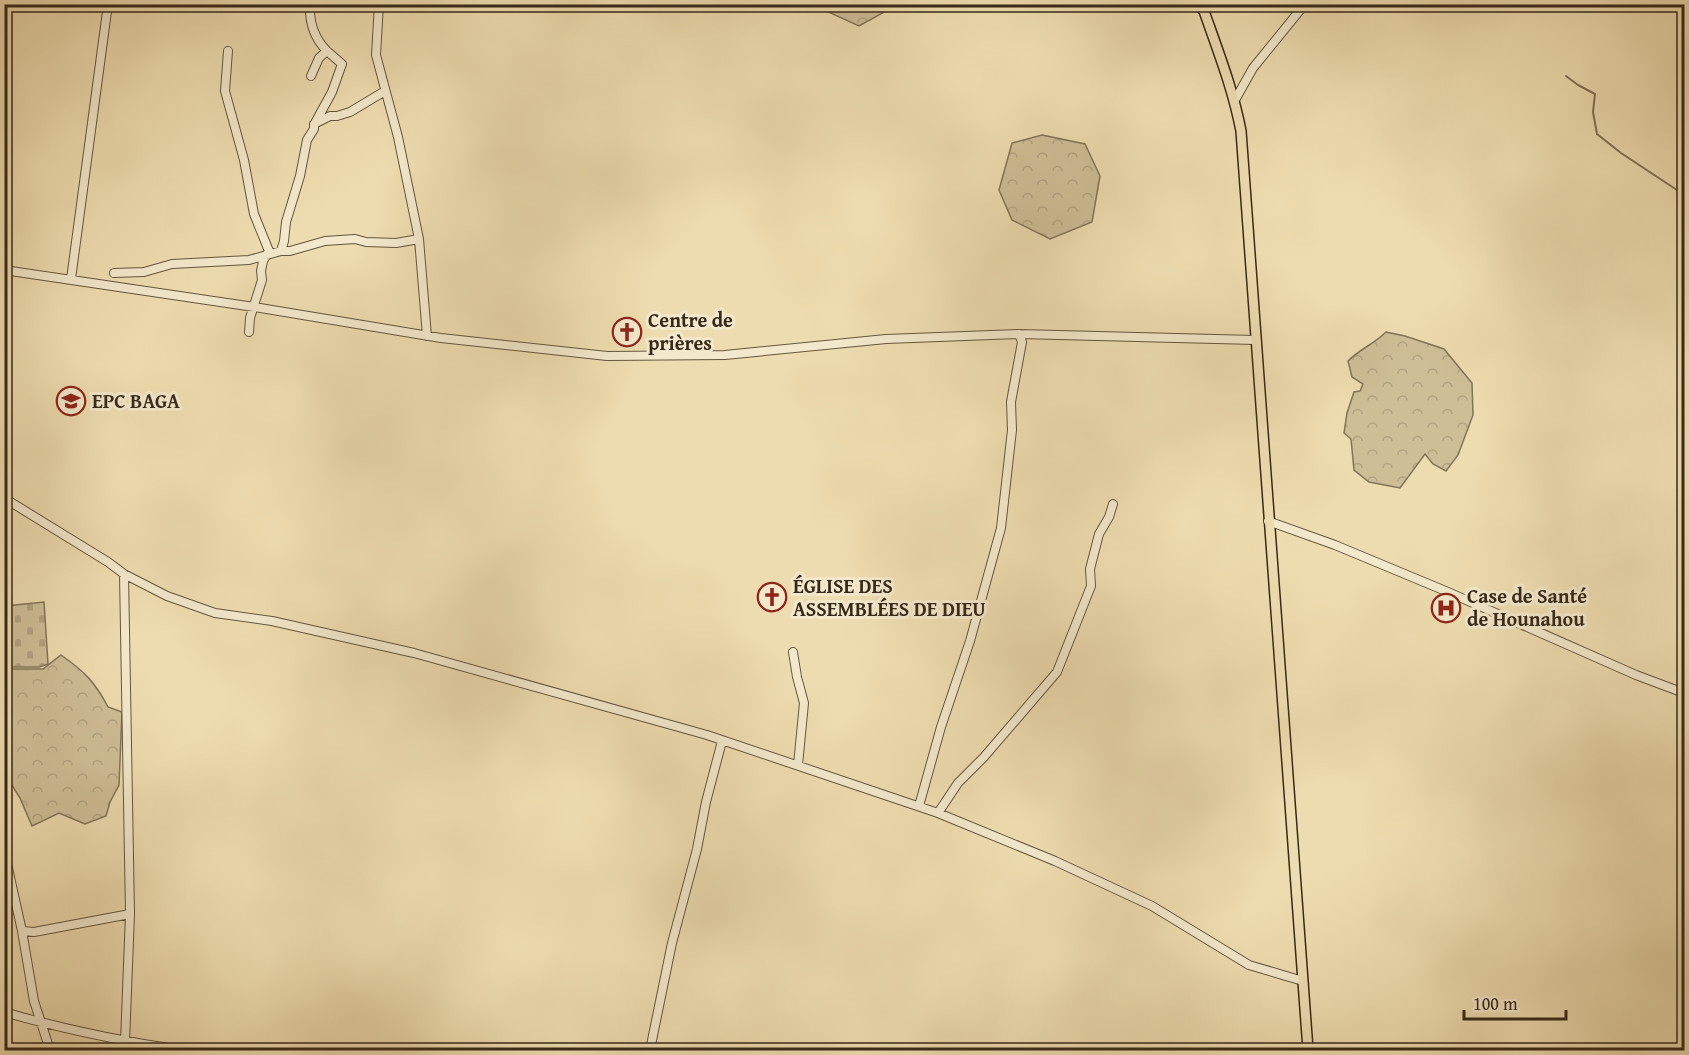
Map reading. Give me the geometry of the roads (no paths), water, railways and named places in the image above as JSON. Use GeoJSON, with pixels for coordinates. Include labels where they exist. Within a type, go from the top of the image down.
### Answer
{"type":"FeatureCollection","features":[{"type":"Feature","properties":{"kind":"main road"},"geometry":{"type":"LineString","coordinates":[[1198,4],[1204,11],[1235,100],[1240,131],[1308,1050]]}},
{"type":"Feature","properties":{"kind":"street"},"geometry":{"type":"LineString","coordinates":[[71,279],[108,4]]}},
{"type":"Feature","properties":{"kind":"street"},"geometry":{"type":"LineString","coordinates":[[281,251],[307,140],[332,92],[342,64],[318,43],[309,15],[310,4]]}},
{"type":"Feature","properties":{"kind":"street"},"geometry":{"type":"LineString","coordinates":[[379,4],[376,56],[398,137],[419,239],[428,336]]}},
{"type":"Feature","properties":{"kind":"street"},"geometry":{"type":"LineString","coordinates":[[1235,100],[1253,69],[1305,4]]}},
{"type":"Feature","properties":{"kind":"street"},"geometry":{"type":"LineString","coordinates":[[228,51],[225,91],[244,160],[254,214],[269,251],[263,261],[262,280],[249,332]]}},
{"type":"Feature","properties":{"kind":"street"},"geometry":{"type":"LineString","coordinates":[[311,76],[319,58],[327,51]]}},
{"type":"Feature","properties":{"kind":"street"},"geometry":{"type":"LineString","coordinates":[[314,124],[330,116],[350,112],[385,91]]}},
{"type":"Feature","properties":{"kind":"street"},"geometry":{"type":"LineString","coordinates":[[114,273],[144,272],[172,264],[228,262],[290,251],[326,241],[355,239],[366,242],[396,243],[419,239]]}},
{"type":"Feature","properties":{"kind":"street"},"geometry":{"type":"LineString","coordinates":[[4,270],[254,307],[428,336],[607,356],[725,355],[886,339],[1019,334],[1255,340]]}},
{"type":"Feature","properties":{"kind":"street"},"geometry":{"type":"LineString","coordinates":[[919,806],[941,727],[970,641],[1001,528],[1012,430],[1011,402],[1022,342],[1019,334]]}},
{"type":"Feature","properties":{"kind":"street"},"geometry":{"type":"LineString","coordinates":[[4,498],[124,574],[167,596],[214,613],[272,621],[414,653],[707,735],[919,806],[1055,861],[1152,906],[1250,965],[1303,981]]}},
{"type":"Feature","properties":{"kind":"street"},"geometry":{"type":"LineString","coordinates":[[938,813],[958,783],[984,757],[1057,672],[1091,586],[1090,569],[1099,534],[1109,517],[1113,504]]}},
{"type":"Feature","properties":{"kind":"street"},"geometry":{"type":"LineString","coordinates":[[1268,521],[1335,545],[1636,675],[1684,693]]}},
{"type":"Feature","properties":{"kind":"street"},"geometry":{"type":"LineString","coordinates":[[124,574],[130,914],[124,1042]]}},
{"type":"Feature","properties":{"kind":"street"},"geometry":{"type":"LineString","coordinates":[[793,652],[804,703],[798,765]]}},
{"type":"Feature","properties":{"kind":"street"},"geometry":{"type":"LineString","coordinates":[[650,1050],[672,943],[697,849],[705,802],[722,741]]}},
{"type":"Feature","properties":{"kind":"street"},"geometry":{"type":"LineString","coordinates":[[4,850],[22,931],[34,1001],[50,1050]]}},
{"type":"Feature","properties":{"kind":"street"},"geometry":{"type":"LineString","coordinates":[[22,931],[34,932],[130,914]]}},
{"type":"Feature","properties":{"kind":"street"},"geometry":{"type":"LineString","coordinates":[[4,1012],[124,1042],[181,1050]]}},
{"type":"Feature","properties":{"kind":"waterway"},"geometry":{"type":"LineString","coordinates":[[1566,76],[1595,94],[1593,112],[1597,134],[1621,153],[1680,192],[1684,203]]}},
{"type":"Feature","properties":{"kind":"place","name":"Centre de prières"},"geometry":{"type":"Point","coordinates":[627,332]}},
{"type":"Feature","properties":{"kind":"place","name":"EPC BAGA"},"geometry":{"type":"Point","coordinates":[71,401]}},
{"type":"Feature","properties":{"kind":"place","name":"ÉGLISE DES ASSEMBLÉES DE DIEU"},"geometry":{"type":"Point","coordinates":[772,597]}},
{"type":"Feature","properties":{"kind":"place","name":"Case de Santé de Hounahou"},"geometry":{"type":"Point","coordinates":[1446,608]}}]}
